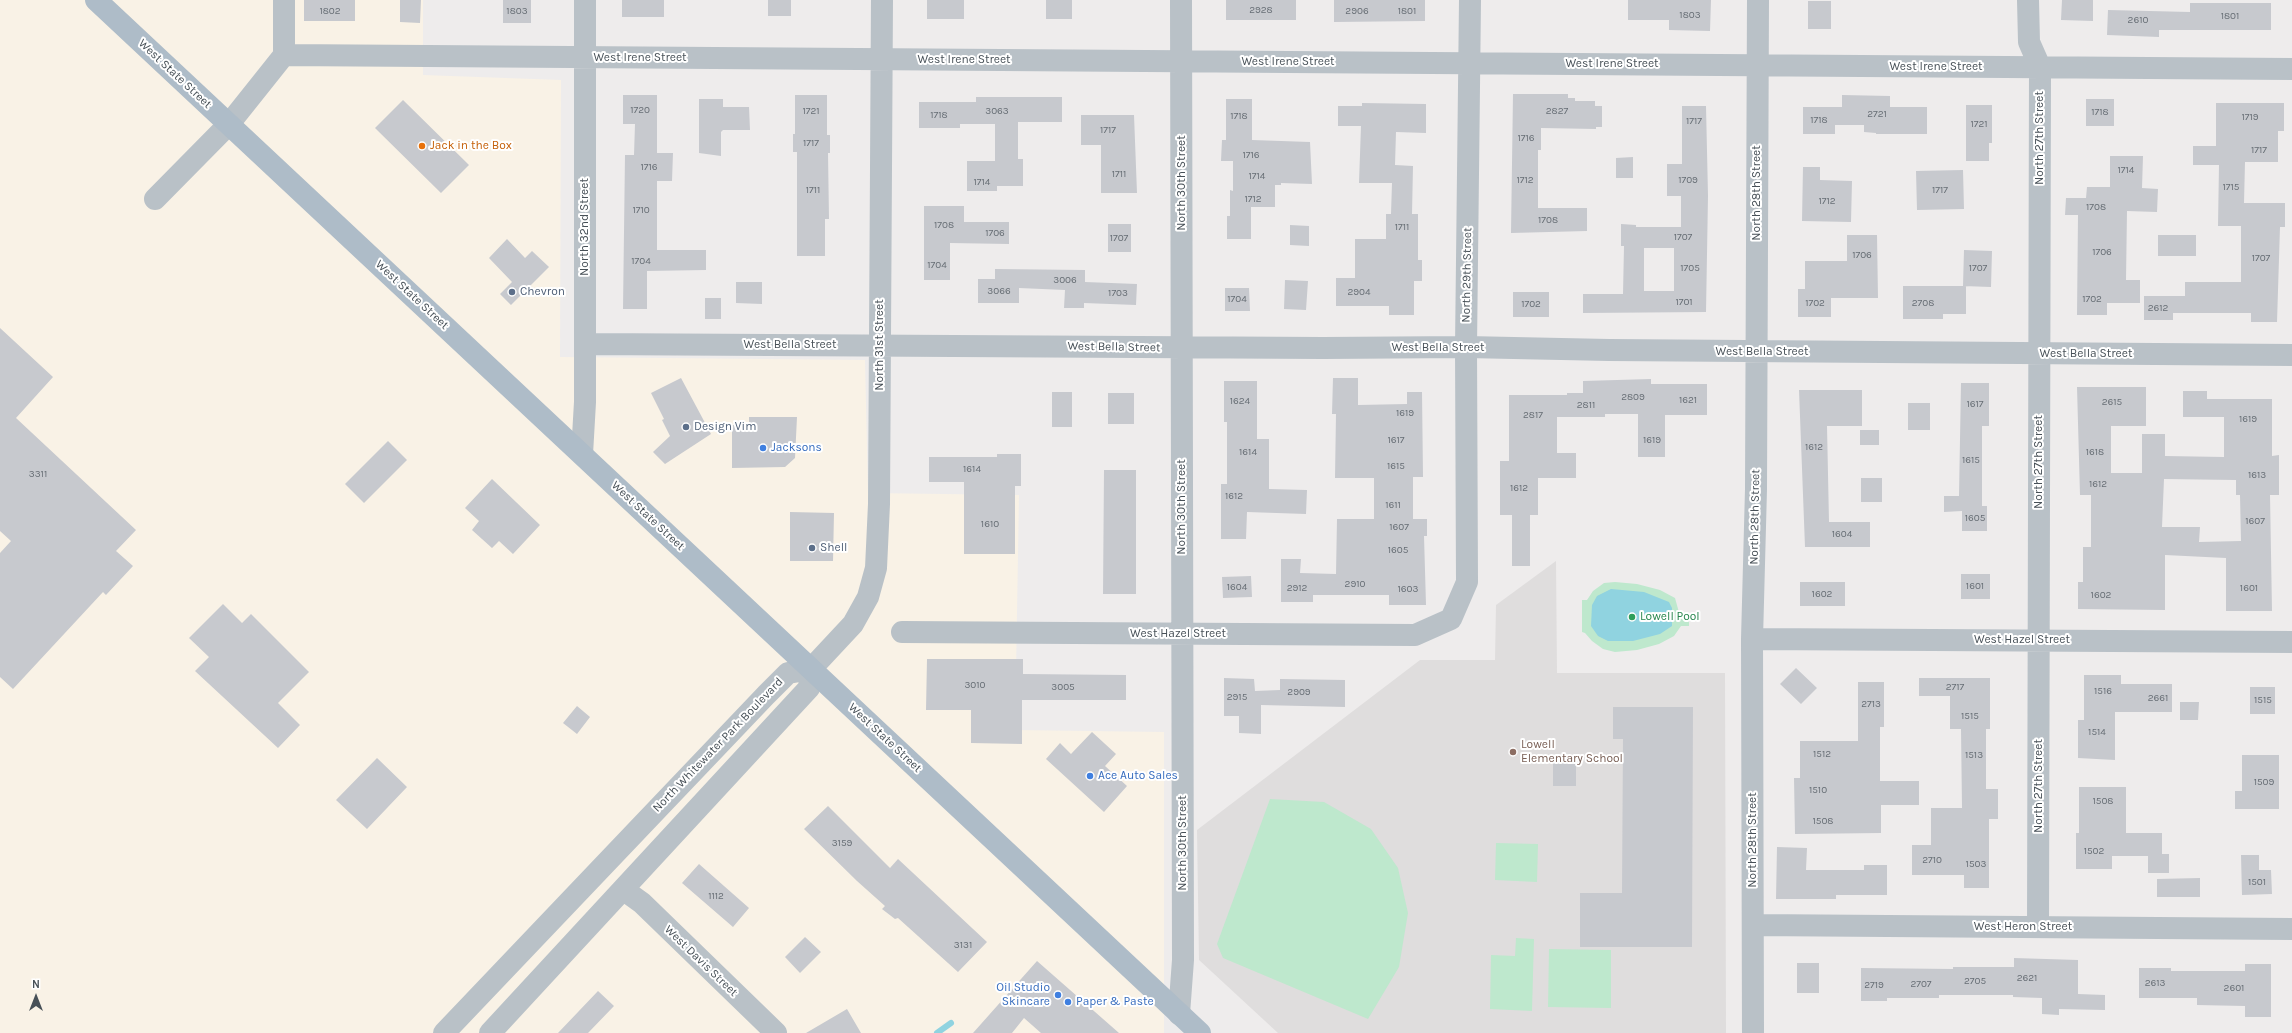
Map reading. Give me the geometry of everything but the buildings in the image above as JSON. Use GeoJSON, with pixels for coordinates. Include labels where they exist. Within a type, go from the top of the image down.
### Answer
{"type":"FeatureCollection","features":[{"type":"Feature","properties":{"kind":"main road","name":"West State Street"},"geometry":{"type":"LineString","coordinates":[[96,0],[1200,1033]]}},
{"type":"Feature","properties":{"kind":"street"},"geometry":{"type":"LineString","coordinates":[[155,199],[229,124],[284,55],[284,0]]}},
{"type":"Feature","properties":{"kind":"street","name":"North 32nd Street"},"geometry":{"type":"LineString","coordinates":[[582,454],[585,344],[585,0]]}},
{"type":"Feature","properties":{"kind":"street","name":"North 31st Street"},"geometry":{"type":"LineString","coordinates":[[812,669],[853,624],[868,597],[876,568],[880,504],[882,0]]}},
{"type":"Feature","properties":{"kind":"street","name":"North 30th Street"},"geometry":{"type":"LineString","coordinates":[[1179,1014],[1183,960],[1181,0]]}},
{"type":"Feature","properties":{"kind":"street","name":"North 29th Street"},"geometry":{"type":"LineString","coordinates":[[1451,619],[1467,582],[1466,347],[1468,63],[1470,0]]}},
{"type":"Feature","properties":{"kind":"street","name":"North 28th Street"},"geometry":{"type":"LineString","coordinates":[[1753,1033],[1752,639],[1756,489],[1758,0]]}},
{"type":"Feature","properties":{"kind":"street","name":"North 27th Street"},"geometry":{"type":"LineString","coordinates":[[2028,0],[2029,42],[2040,68],[2038,927]]}},
{"type":"Feature","properties":{"kind":"street","name":"West Irene Street"},"geometry":{"type":"LineString","coordinates":[[284,55],[2292,69]]}},
{"type":"Feature","properties":{"kind":"street","name":"West Bella Street"},"geometry":{"type":"LineString","coordinates":[[585,344],[1182,348],[1466,347],[1756,352],[2292,355]]}},
{"type":"Feature","properties":{"kind":"street","name":"West Hazel Street"},"geometry":{"type":"LineString","coordinates":[[902,632],[1415,635],[1451,619]]}},
{"type":"Feature","properties":{"kind":"street","name":"West Hazel Street"},"geometry":{"type":"LineString","coordinates":[[1752,639],[2292,642]]}},
{"type":"Feature","properties":{"kind":"street","name":"North Whitewater Park Boulevard"},"geometry":{"type":"LineString","coordinates":[[444,1033],[788,673],[812,669],[809,688],[712,791],[624,890],[561,955],[490,1033]]}},
{"type":"Feature","properties":{"kind":"street","name":"West Davis Street"},"geometry":{"type":"LineString","coordinates":[[624,890],[642,903],[776,1033]]}},
{"type":"Feature","properties":{"kind":"street","name":"West Heron Street"},"geometry":{"type":"LineString","coordinates":[[1753,925],[2292,929]]}},
{"type":"Feature","properties":{"kind":"shaded area"},"geometry":{"type":"Polygon","coordinates":[[[0,0],[423,0],[423,75],[561,80],[560,357],[865,360],[868,493],[1019,495],[1015,730],[1164,732],[1164,1033],[0,1033],[0,0]]]}},
{"type":"Feature","properties":{"kind":"shaded area","name":"Lowell Elementary School"},"geometry":{"type":"Polygon","coordinates":[[[1556,561],[1557,673],[1725,673],[1726,1033],[1278,1033],[1199,960],[1197,830],[1420,660],[1495,660],[1496,605],[1556,561]]]}},
{"type":"Feature","properties":{"kind":"green space","name":"Lowell Pool"},"geometry":{"type":"Polygon","coordinates":[[[1615,582],[1637,584],[1660,590],[1675,598],[1680,616],[1689,616],[1689,626],[1681,626],[1674,636],[1659,644],[1637,650],[1615,652],[1603,649],[1582,632],[1582,600],[1587,600],[1593,591],[1604,583],[1615,582]]]}},
{"type":"Feature","properties":{"kind":"green space"},"geometry":{"type":"Polygon","coordinates":[[[1270,799],[1324,802],[1371,829],[1398,868],[1408,913],[1399,967],[1368,1019],[1223,958],[1217,944],[1270,799]]]}},
{"type":"Feature","properties":{"kind":"green space"},"geometry":{"type":"Polygon","coordinates":[[[1496,843],[1538,844],[1537,882],[1495,880],[1496,843]]]}},
{"type":"Feature","properties":{"kind":"green space"},"geometry":{"type":"Polygon","coordinates":[[[1516,938],[1534,939],[1532,1011],[1490,1009],[1491,955],[1515,956],[1516,938]]]}},
{"type":"Feature","properties":{"kind":"green space"},"geometry":{"type":"Polygon","coordinates":[[[1549,949],[1611,950],[1611,1008],[1548,1007],[1549,949]]]}},
{"type":"Feature","properties":{"kind":"water","name":"Lowell Pool"},"geometry":{"type":"Polygon","coordinates":[[[1611,589],[1644,592],[1669,602],[1672,608],[1672,626],[1660,634],[1633,641],[1608,641],[1598,636],[1591,626],[1592,605],[1597,596],[1611,589]]]}},
{"type":"Feature","properties":{"kind":"waterway"},"geometry":{"type":"LineString","coordinates":[[937,1033],[951,1023]]}},
{"type":"Feature","properties":{"kind":"place","name":"Jack in the Box"},"geometry":{"type":"Point","coordinates":[422,146]}},
{"type":"Feature","properties":{"kind":"place","name":"Chevron"},"geometry":{"type":"Point","coordinates":[512,292]}},
{"type":"Feature","properties":{"kind":"place","name":"Design Vim"},"geometry":{"type":"Point","coordinates":[686,427]}},
{"type":"Feature","properties":{"kind":"place","name":"Jacksons"},"geometry":{"type":"Point","coordinates":[763,448]}},
{"type":"Feature","properties":{"kind":"place","name":"Shell"},"geometry":{"type":"Point","coordinates":[812,548]}},
{"type":"Feature","properties":{"kind":"place","name":"Lowell Pool"},"geometry":{"type":"Point","coordinates":[1632,617]}},
{"type":"Feature","properties":{"kind":"place","name":"Lowell Elementary School"},"geometry":{"type":"Point","coordinates":[1513,752]}},
{"type":"Feature","properties":{"kind":"place","name":"Ace Auto Sales"},"geometry":{"type":"Point","coordinates":[1090,776]}},
{"type":"Feature","properties":{"kind":"place","name":"Oil Studio Skincare"},"geometry":{"type":"Point","coordinates":[1058,995]}},
{"type":"Feature","properties":{"kind":"place","name":"Paper & Paste"},"geometry":{"type":"Point","coordinates":[1068,1002]}}]}
